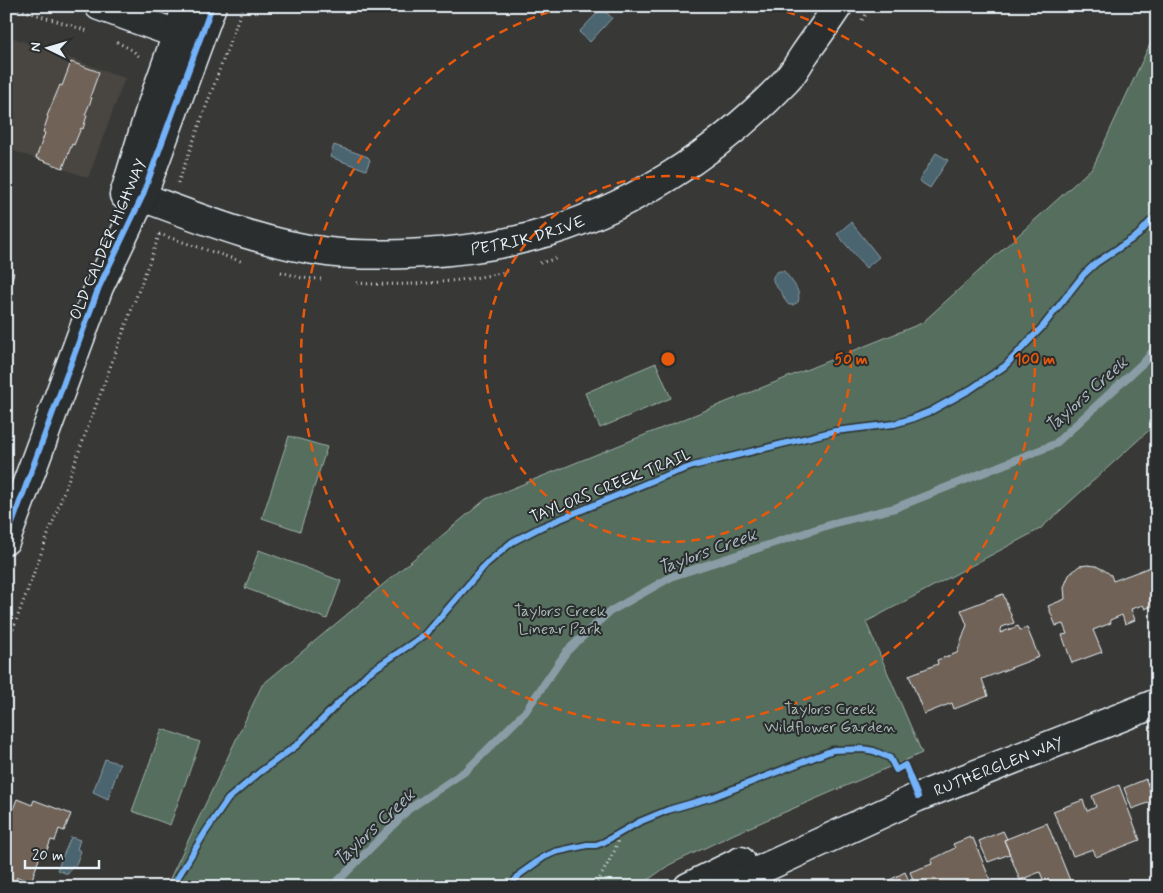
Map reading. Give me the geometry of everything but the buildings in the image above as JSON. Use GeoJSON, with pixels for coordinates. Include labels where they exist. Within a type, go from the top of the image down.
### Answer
{"type":"FeatureCollection","features":[{"type":"Feature","properties":{"kind":"street"},"geometry":{"type":"LineString","coordinates":[[100,6],[188,38]]}},
{"type":"Feature","properties":{"kind":"street","name":"OLD CALDER HIGHWAY"},"geometry":{"type":"LineString","coordinates":[[187,6],[188,38]]}},
{"type":"Feature","properties":{"kind":"street","name":"OLD CALDER HIGHWAY"},"geometry":{"type":"LineString","coordinates":[[6,540],[134,194],[188,38],[212,6]]}},
{"type":"Feature","properties":{"kind":"street","name":"PETRIK DRIVE"},"geometry":{"type":"LineString","coordinates":[[134,194],[266,240],[327,252],[396,255],[457,251],[531,237],[565,226],[606,209],[663,181],[728,136],[787,80],[838,6]]}},
{"type":"Feature","properties":{"kind":"street","name":"RUTHERGLEN WAY"},"geometry":{"type":"LineString","coordinates":[[723,887],[918,796],[1157,703]]}},
{"type":"Feature","properties":{"kind":"street","name":"RUTHERGLEN WAY"},"geometry":{"type":"LineString","coordinates":[[688,887],[722,869],[753,856],[841,831]]}},
{"type":"Feature","properties":{"kind":"path"},"geometry":{"type":"LineString","coordinates":[[8,6],[93,33]]}},
{"type":"Feature","properties":{"kind":"path"},"geometry":{"type":"LineString","coordinates":[[6,648],[243,6]]}},
{"type":"Feature","properties":{"kind":"path"},"geometry":{"type":"LineString","coordinates":[[110,39],[132,50],[142,60]]}},
{"type":"Feature","properties":{"kind":"path"},"geometry":{"type":"LineString","coordinates":[[612,837],[624,831]]}},
{"type":"Feature","properties":{"kind":"path"},"geometry":{"type":"LineString","coordinates":[[595,887],[624,831]]}},
{"type":"Feature","properties":{"kind":"shaded area"},"geometry":{"type":"Polygon","coordinates":[[[6,35],[125,78],[88,178],[6,148],[6,35]]]}},
{"type":"Feature","properties":{"kind":"green space","name":"Taylors Creek Linear Park"},"geometry":{"type":"Polygon","coordinates":[[[1157,29],[1157,423],[1040,529],[866,622],[922,753],[734,834],[669,865],[638,887],[166,887],[262,685],[486,499],[922,323],[1093,167],[1157,29]]]}},
{"type":"Feature","properties":{"kind":"green space"},"geometry":{"type":"Polygon","coordinates":[[[656,363],[671,398],[600,428],[585,393],[656,363]]]}},
{"type":"Feature","properties":{"kind":"green space"},"geometry":{"type":"Polygon","coordinates":[[[289,436],[327,447],[300,531],[262,518],[289,436]]]}},
{"type":"Feature","properties":{"kind":"green space"},"geometry":{"type":"Polygon","coordinates":[[[259,550],[341,581],[327,619],[245,588],[259,550]]]}},
{"type":"Feature","properties":{"kind":"green space"},"geometry":{"type":"Polygon","coordinates":[[[162,729],[200,742],[170,825],[132,811],[162,729]]]}},
{"type":"Feature","properties":{"kind":"water"},"geometry":{"type":"Polygon","coordinates":[[[602,8],[612,18],[590,42],[579,32],[602,8]]]}},
{"type":"Feature","properties":{"kind":"water"},"geometry":{"type":"Polygon","coordinates":[[[334,145],[368,157],[370,160],[366,170],[330,157],[334,145]]]}},
{"type":"Feature","properties":{"kind":"water"},"geometry":{"type":"Polygon","coordinates":[[[936,153],[948,160],[930,188],[919,181],[936,153]]]}},
{"type":"Feature","properties":{"kind":"water"},"geometry":{"type":"Polygon","coordinates":[[[851,222],[879,257],[866,268],[837,234],[851,222]]]}},
{"type":"Feature","properties":{"kind":"water"},"geometry":{"type":"Polygon","coordinates":[[[779,271],[784,271],[797,290],[798,302],[793,305],[787,303],[773,281],[774,276],[779,271]]]}},
{"type":"Feature","properties":{"kind":"water"},"geometry":{"type":"Polygon","coordinates":[[[105,759],[120,764],[108,799],[93,792],[105,759]]]}},
{"type":"Feature","properties":{"kind":"water"},"geometry":{"type":"Polygon","coordinates":[[[71,837],[80,840],[77,849],[81,851],[75,867],[72,866],[68,874],[57,870],[71,837]]]}},
{"type":"Feature","properties":{"kind":"waterway","name":"Taylors Creek"},"geometry":{"type":"LineString","coordinates":[[332,887],[409,809],[467,770],[525,712],[567,651],[609,612],[673,576],[838,522],[895,508],[1055,444],[1146,360],[1157,345]]}},
{"type":"Feature","properties":{"kind":"cycle path"},"geometry":{"type":"LineString","coordinates":[[6,540],[99,287],[142,197],[212,6]]}},
{"type":"Feature","properties":{"kind":"cycle path","name":"TAYLORS CREEK TRAIL"},"geometry":{"type":"LineString","coordinates":[[172,887],[228,799],[260,772],[297,745],[368,673],[426,634],[486,564],[512,542],[541,527],[659,478],[693,466],[835,431],[894,424],[931,411],[971,389],[1005,366],[1043,326],[1084,274],[1096,263],[1138,235],[1157,214]]}},
{"type":"Feature","properties":{"kind":"cycle path"},"geometry":{"type":"LineString","coordinates":[[510,887],[520,874],[544,857],[555,852],[587,845],[596,845],[639,822],[668,810],[713,797],[833,750],[863,749],[874,751],[890,758],[896,770],[905,765],[918,797]]}},
{"type":"Feature","properties":{"kind":"park label","name":"Taylors Creek Wildflower Garden"},"geometry":{"type":"Point","coordinates":[830,717]}}]}
